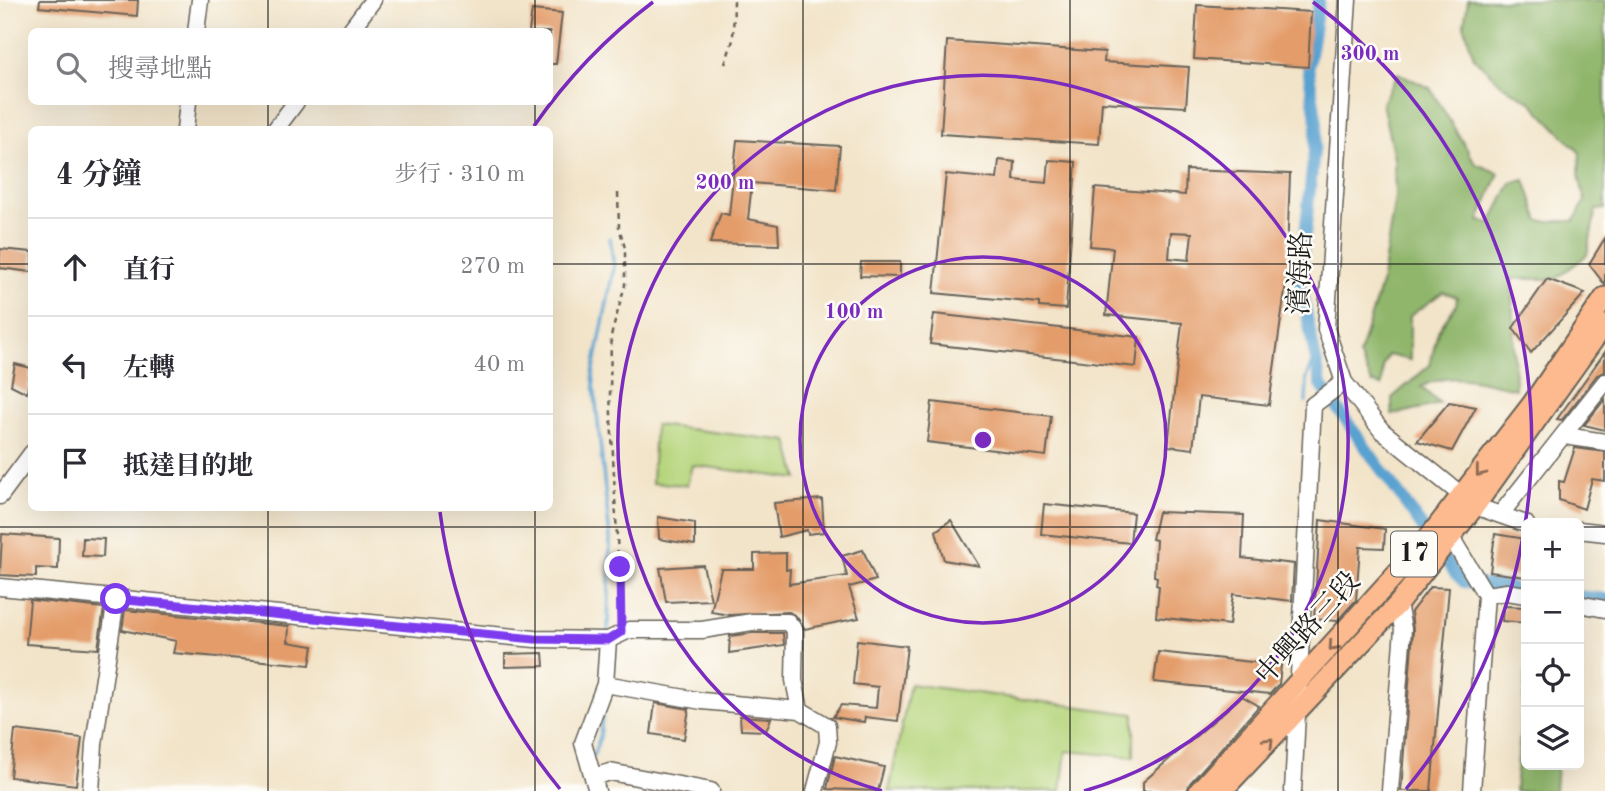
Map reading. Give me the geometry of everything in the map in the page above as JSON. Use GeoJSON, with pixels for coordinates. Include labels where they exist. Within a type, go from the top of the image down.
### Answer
{"type":"FeatureCollection","features":[{"type":"Feature","properties":{"kind":"main road","name":"中興路三段"},"geometry":{"type":"LineString","coordinates":[[1222,791],[1398,604],[1452,536],[1468,501],[1605,297]]}},
{"type":"Feature","properties":{"kind":"main road","name":"中興路三段"},"geometry":{"type":"LineString","coordinates":[[1468,501],[1605,324]]}},
{"type":"Feature","properties":{"kind":"main road","name":"中興路三段"},"geometry":{"type":"LineString","coordinates":[[1199,791],[1298,684],[1452,536]]}},
{"type":"Feature","properties":{"kind":"street"},"geometry":{"type":"LineString","coordinates":[[196,28],[200,0]]}},
{"type":"Feature","properties":{"kind":"street"},"geometry":{"type":"LineString","coordinates":[[352,28],[373,0]]}},
{"type":"Feature","properties":{"kind":"street","name":"濱海路"},"geometry":{"type":"LineString","coordinates":[[1348,0],[1326,330],[1344,382],[1382,431],[1468,501],[1521,522]]}},
{"type":"Feature","properties":{"kind":"street"},"geometry":{"type":"LineString","coordinates":[[185,126],[188,105]]}},
{"type":"Feature","properties":{"kind":"street"},"geometry":{"type":"LineString","coordinates":[[278,126],[294,105]]}},
{"type":"Feature","properties":{"kind":"street"},"geometry":{"type":"LineString","coordinates":[[1293,791],[1313,405],[1344,382]]}},
{"type":"Feature","properties":{"kind":"street"},"geometry":{"type":"LineString","coordinates":[[1500,515],[1605,382]]}},
{"type":"Feature","properties":{"kind":"street"},"geometry":{"type":"LineString","coordinates":[[1565,436],[1605,442]]}},
{"type":"Feature","properties":{"kind":"street"},"geometry":{"type":"LineString","coordinates":[[0,496],[28,458]]}},
{"type":"Feature","properties":{"kind":"street"},"geometry":{"type":"LineString","coordinates":[[1584,531],[1605,533]]}},
{"type":"Feature","properties":{"kind":"street"},"geometry":{"type":"LineString","coordinates":[[1452,536],[1485,591],[1472,791]]}},
{"type":"Feature","properties":{"kind":"street"},"geometry":{"type":"LineString","coordinates":[[0,587],[535,639],[608,640],[629,630],[702,630],[752,622],[788,622],[795,631],[794,680],[800,710]]}},
{"type":"Feature","properties":{"kind":"street"},"geometry":{"type":"LineString","coordinates":[[1485,591],[1521,594]]}},
{"type":"Feature","properties":{"kind":"street"},"geometry":{"type":"LineString","coordinates":[[91,791],[94,744],[116,599]]}},
{"type":"Feature","properties":{"kind":"street"},"geometry":{"type":"LineString","coordinates":[[1390,791],[1403,629],[1398,604]]}},
{"type":"Feature","properties":{"kind":"street"},"geometry":{"type":"LineString","coordinates":[[1584,605],[1605,610]]}},
{"type":"Feature","properties":{"kind":"street"},"geometry":{"type":"LineString","coordinates":[[608,640],[605,684],[583,743],[595,784],[610,772],[711,791]]}},
{"type":"Feature","properties":{"kind":"street"},"geometry":{"type":"LineString","coordinates":[[605,684],[702,701],[800,710],[827,726],[828,742],[815,791]]}},
{"type":"Feature","properties":{"kind":"path"},"geometry":{"type":"LineString","coordinates":[[725,64],[733,40],[734,0]]}},
{"type":"Feature","properties":{"kind":"path"},"geometry":{"type":"LineString","coordinates":[[608,640],[621,632],[610,394],[611,336],[625,285],[625,248],[619,227],[618,193]]}},
{"type":"Feature","properties":{"kind":"green space"},"geometry":{"type":"Polygon","coordinates":[[[1468,0],[1605,0],[1605,209],[1596,210],[1587,255],[1556,279],[1512,279],[1515,389],[1467,379],[1444,379],[1421,387],[1440,404],[1392,415],[1392,398],[1430,365],[1438,331],[1456,305],[1457,297],[1443,292],[1410,316],[1410,360],[1388,355],[1383,365],[1382,386],[1372,383],[1359,355],[1381,284],[1395,197],[1394,158],[1382,103],[1398,73],[1430,88],[1476,164],[1499,173],[1479,221],[1491,223],[1511,183],[1525,180],[1539,221],[1574,221],[1585,201],[1579,175],[1580,153],[1531,102],[1501,84],[1474,58],[1464,25],[1468,0]]]}},
{"type":"Feature","properties":{"kind":"green space"},"geometry":{"type":"Polygon","coordinates":[[[655,425],[788,441],[798,479],[692,465],[687,485],[652,483],[655,425]]]}},
{"type":"Feature","properties":{"kind":"green space"},"geometry":{"type":"Polygon","coordinates":[[[910,684],[1134,714],[1134,757],[1066,751],[1061,791],[889,791],[910,684]]]}},
{"type":"Feature","properties":{"kind":"green space"},"geometry":{"type":"Polygon","coordinates":[[[1521,724],[1521,770],[1557,770],[1555,791],[1515,791],[1521,724]]]}},
{"type":"Feature","properties":{"kind":"building"},"geometry":{"type":"Polygon","coordinates":[[[40,0],[138,0],[137,16],[39,7],[40,0]]]}},
{"type":"Feature","properties":{"kind":"building"},"geometry":{"type":"Polygon","coordinates":[[[1197,5],[1311,12],[1308,67],[1194,59],[1197,5]]]}},
{"type":"Feature","properties":{"kind":"building"},"geometry":{"type":"Polygon","coordinates":[[[532,10],[562,13],[556,64],[553,64],[553,28],[530,28],[532,10]]]}},
{"type":"Feature","properties":{"kind":"building"},"geometry":{"type":"Polygon","coordinates":[[[947,41],[1105,52],[1104,62],[1189,67],[1186,107],[1102,102],[1099,144],[941,134],[947,41]]]}},
{"type":"Feature","properties":{"kind":"building"},"geometry":{"type":"Polygon","coordinates":[[[737,140],[840,146],[836,190],[752,183],[748,219],[778,225],[779,245],[710,243],[721,213],[729,215],[737,140]]]}},
{"type":"Feature","properties":{"kind":"building"},"geometry":{"type":"Polygon","coordinates":[[[999,160],[1015,162],[1014,180],[1047,183],[1049,160],[1076,162],[1066,309],[1039,307],[1039,303],[934,293],[946,174],[997,179],[999,160]]]}},
{"type":"Feature","properties":{"kind":"building"},"geometry":{"type":"Polygon","coordinates":[[[1186,170],[1290,174],[1287,254],[1290,255],[1269,405],[1199,397],[1193,449],[1168,446],[1182,323],[1106,315],[1113,248],[1090,246],[1095,188],[1185,195],[1186,170]],[[1171,232],[1169,258],[1189,260],[1192,233],[1171,232]]]}},
{"type":"Feature","properties":{"kind":"building"},"geometry":{"type":"Polygon","coordinates":[[[1605,238],[1605,285],[1589,264],[1605,238]]]}},
{"type":"Feature","properties":{"kind":"building"},"geometry":{"type":"Polygon","coordinates":[[[0,249],[28,252],[28,272],[0,268],[0,249]]]}},
{"type":"Feature","properties":{"kind":"building"},"geometry":{"type":"Polygon","coordinates":[[[861,262],[900,262],[900,277],[860,276],[861,262]]]}},
{"type":"Feature","properties":{"kind":"building"},"geometry":{"type":"Polygon","coordinates":[[[1547,279],[1585,293],[1531,353],[1513,328],[1547,279]]]}},
{"type":"Feature","properties":{"kind":"building"},"geometry":{"type":"Polygon","coordinates":[[[934,314],[1139,337],[1136,367],[930,344],[934,314]]]}},
{"type":"Feature","properties":{"kind":"building"},"geometry":{"type":"Polygon","coordinates":[[[1605,352],[1605,372],[1597,375],[1562,420],[1557,419],[1605,352]]]}},
{"type":"Feature","properties":{"kind":"building"},"geometry":{"type":"Polygon","coordinates":[[[15,364],[28,367],[27,393],[11,385],[15,364]]]}},
{"type":"Feature","properties":{"kind":"building"},"geometry":{"type":"Polygon","coordinates":[[[1605,399],[1605,430],[1584,425],[1605,399]]]}},
{"type":"Feature","properties":{"kind":"building"},"geometry":{"type":"Polygon","coordinates":[[[932,402],[1051,416],[1046,456],[927,442],[932,402]]]}},
{"type":"Feature","properties":{"kind":"building"},"geometry":{"type":"Polygon","coordinates":[[[1449,402],[1476,407],[1452,451],[1417,441],[1449,402]]]}},
{"type":"Feature","properties":{"kind":"building"},"geometry":{"type":"Polygon","coordinates":[[[1575,448],[1605,452],[1605,481],[1592,479],[1584,509],[1559,500],[1559,481],[1564,482],[1575,448]]]}},
{"type":"Feature","properties":{"kind":"building"},"geometry":{"type":"Polygon","coordinates":[[[822,499],[824,532],[808,534],[807,530],[779,537],[774,503],[822,499]]]}},
{"type":"Feature","properties":{"kind":"building"},"geometry":{"type":"Polygon","coordinates":[[[1044,504],[1133,513],[1130,543],[1041,534],[1044,504]]]}},
{"type":"Feature","properties":{"kind":"building"},"geometry":{"type":"Polygon","coordinates":[[[1158,512],[1244,515],[1242,558],[1294,564],[1292,601],[1233,594],[1229,625],[1156,617],[1159,586],[1156,585],[1157,577],[1154,576],[1156,540],[1152,539],[1158,512]]]}},
{"type":"Feature","properties":{"kind":"building"},"geometry":{"type":"Polygon","coordinates":[[[658,517],[695,523],[695,545],[659,539],[658,517]]]}},
{"type":"Feature","properties":{"kind":"building"},"geometry":{"type":"Polygon","coordinates":[[[951,520],[979,566],[944,560],[936,531],[951,520]]]}},
{"type":"Feature","properties":{"kind":"building"},"geometry":{"type":"Polygon","coordinates":[[[1320,520],[1385,529],[1384,548],[1360,547],[1356,600],[1337,621],[1314,619],[1320,520]]]}},
{"type":"Feature","properties":{"kind":"building"},"geometry":{"type":"Polygon","coordinates":[[[2,534],[59,538],[58,569],[36,568],[36,577],[0,575],[2,534]]]}},
{"type":"Feature","properties":{"kind":"building"},"geometry":{"type":"Polygon","coordinates":[[[1495,534],[1521,538],[1521,576],[1490,572],[1495,534]]]}},
{"type":"Feature","properties":{"kind":"building"},"geometry":{"type":"Polygon","coordinates":[[[83,538],[104,539],[103,557],[82,556],[83,538]]]}},
{"type":"Feature","properties":{"kind":"building"},"geometry":{"type":"Polygon","coordinates":[[[863,550],[876,580],[849,587],[859,618],[805,629],[796,616],[789,612],[730,615],[711,612],[721,569],[754,569],[754,554],[786,553],[786,570],[790,569],[789,584],[847,576],[842,556],[863,550]]]}},
{"type":"Feature","properties":{"kind":"building"},"geometry":{"type":"Polygon","coordinates":[[[703,565],[711,600],[666,602],[660,568],[703,565]]]}},
{"type":"Feature","properties":{"kind":"building"},"geometry":{"type":"Polygon","coordinates":[[[1430,587],[1449,588],[1431,791],[1401,791],[1413,630],[1411,612],[1430,587]]]}},
{"type":"Feature","properties":{"kind":"building"},"geometry":{"type":"Polygon","coordinates":[[[30,600],[104,608],[98,649],[26,644],[30,600]]]}},
{"type":"Feature","properties":{"kind":"building"},"geometry":{"type":"Polygon","coordinates":[[[1503,606],[1521,607],[1521,623],[1502,621],[1503,606]]]}},
{"type":"Feature","properties":{"kind":"building"},"geometry":{"type":"Polygon","coordinates":[[[125,610],[289,626],[288,642],[313,646],[310,665],[173,653],[176,641],[122,630],[125,610]]]}},
{"type":"Feature","properties":{"kind":"building"},"geometry":{"type":"Polygon","coordinates":[[[783,633],[784,645],[729,653],[730,636],[783,633]]]}},
{"type":"Feature","properties":{"kind":"building"},"geometry":{"type":"Polygon","coordinates":[[[857,640],[907,646],[898,721],[865,717],[864,722],[833,717],[841,705],[876,708],[878,687],[853,684],[857,640]]]}},
{"type":"Feature","properties":{"kind":"building"},"geometry":{"type":"Polygon","coordinates":[[[1158,652],[1281,665],[1279,684],[1270,694],[1154,682],[1158,652]]]}},
{"type":"Feature","properties":{"kind":"building"},"geometry":{"type":"Polygon","coordinates":[[[543,653],[544,666],[505,667],[505,654],[543,653]]]}},
{"type":"Feature","properties":{"kind":"building"},"geometry":{"type":"Polygon","coordinates":[[[1242,696],[1259,706],[1190,783],[1187,791],[1143,791],[1143,782],[1242,696]]]}},
{"type":"Feature","properties":{"kind":"building"},"geometry":{"type":"Polygon","coordinates":[[[655,703],[689,709],[684,739],[651,734],[655,703]]]}},
{"type":"Feature","properties":{"kind":"building"},"geometry":{"type":"Polygon","coordinates":[[[740,716],[771,718],[766,731],[741,730],[740,716]]]}},
{"type":"Feature","properties":{"kind":"building"},"geometry":{"type":"Polygon","coordinates":[[[15,730],[82,738],[76,785],[10,777],[15,730]]]}},
{"type":"Feature","properties":{"kind":"building"},"geometry":{"type":"Polygon","coordinates":[[[835,756],[884,767],[878,791],[827,789],[835,756]]]}},
{"type":"Feature","properties":{"kind":"waterway"},"geometry":{"type":"LineString","coordinates":[[1319,0],[1308,67],[1317,124],[1300,281],[1321,385],[1455,573],[1464,582],[1512,588]]}},
{"type":"Feature","properties":{"kind":"waterway"},"geometry":{"type":"LineString","coordinates":[[608,635],[610,538],[593,374],[614,267],[610,238]]}},
{"type":"Feature","properties":{"kind":"waterway"},"geometry":{"type":"LineString","coordinates":[[1306,402],[1307,378],[1315,357]]}},
{"type":"Feature","properties":{"kind":"waterway"},"geometry":{"type":"LineString","coordinates":[[1584,597],[1605,599]]}},
{"type":"Feature","properties":{"kind":"waterway"},"geometry":{"type":"LineString","coordinates":[[593,756],[600,737],[603,709]]}},
{"type":"Feature","properties":{"kind":"route"},"geometry":{"type":"LineString","coordinates":[[116,599],[329,617],[535,639],[608,640],[621,632],[620,567]]}}]}
